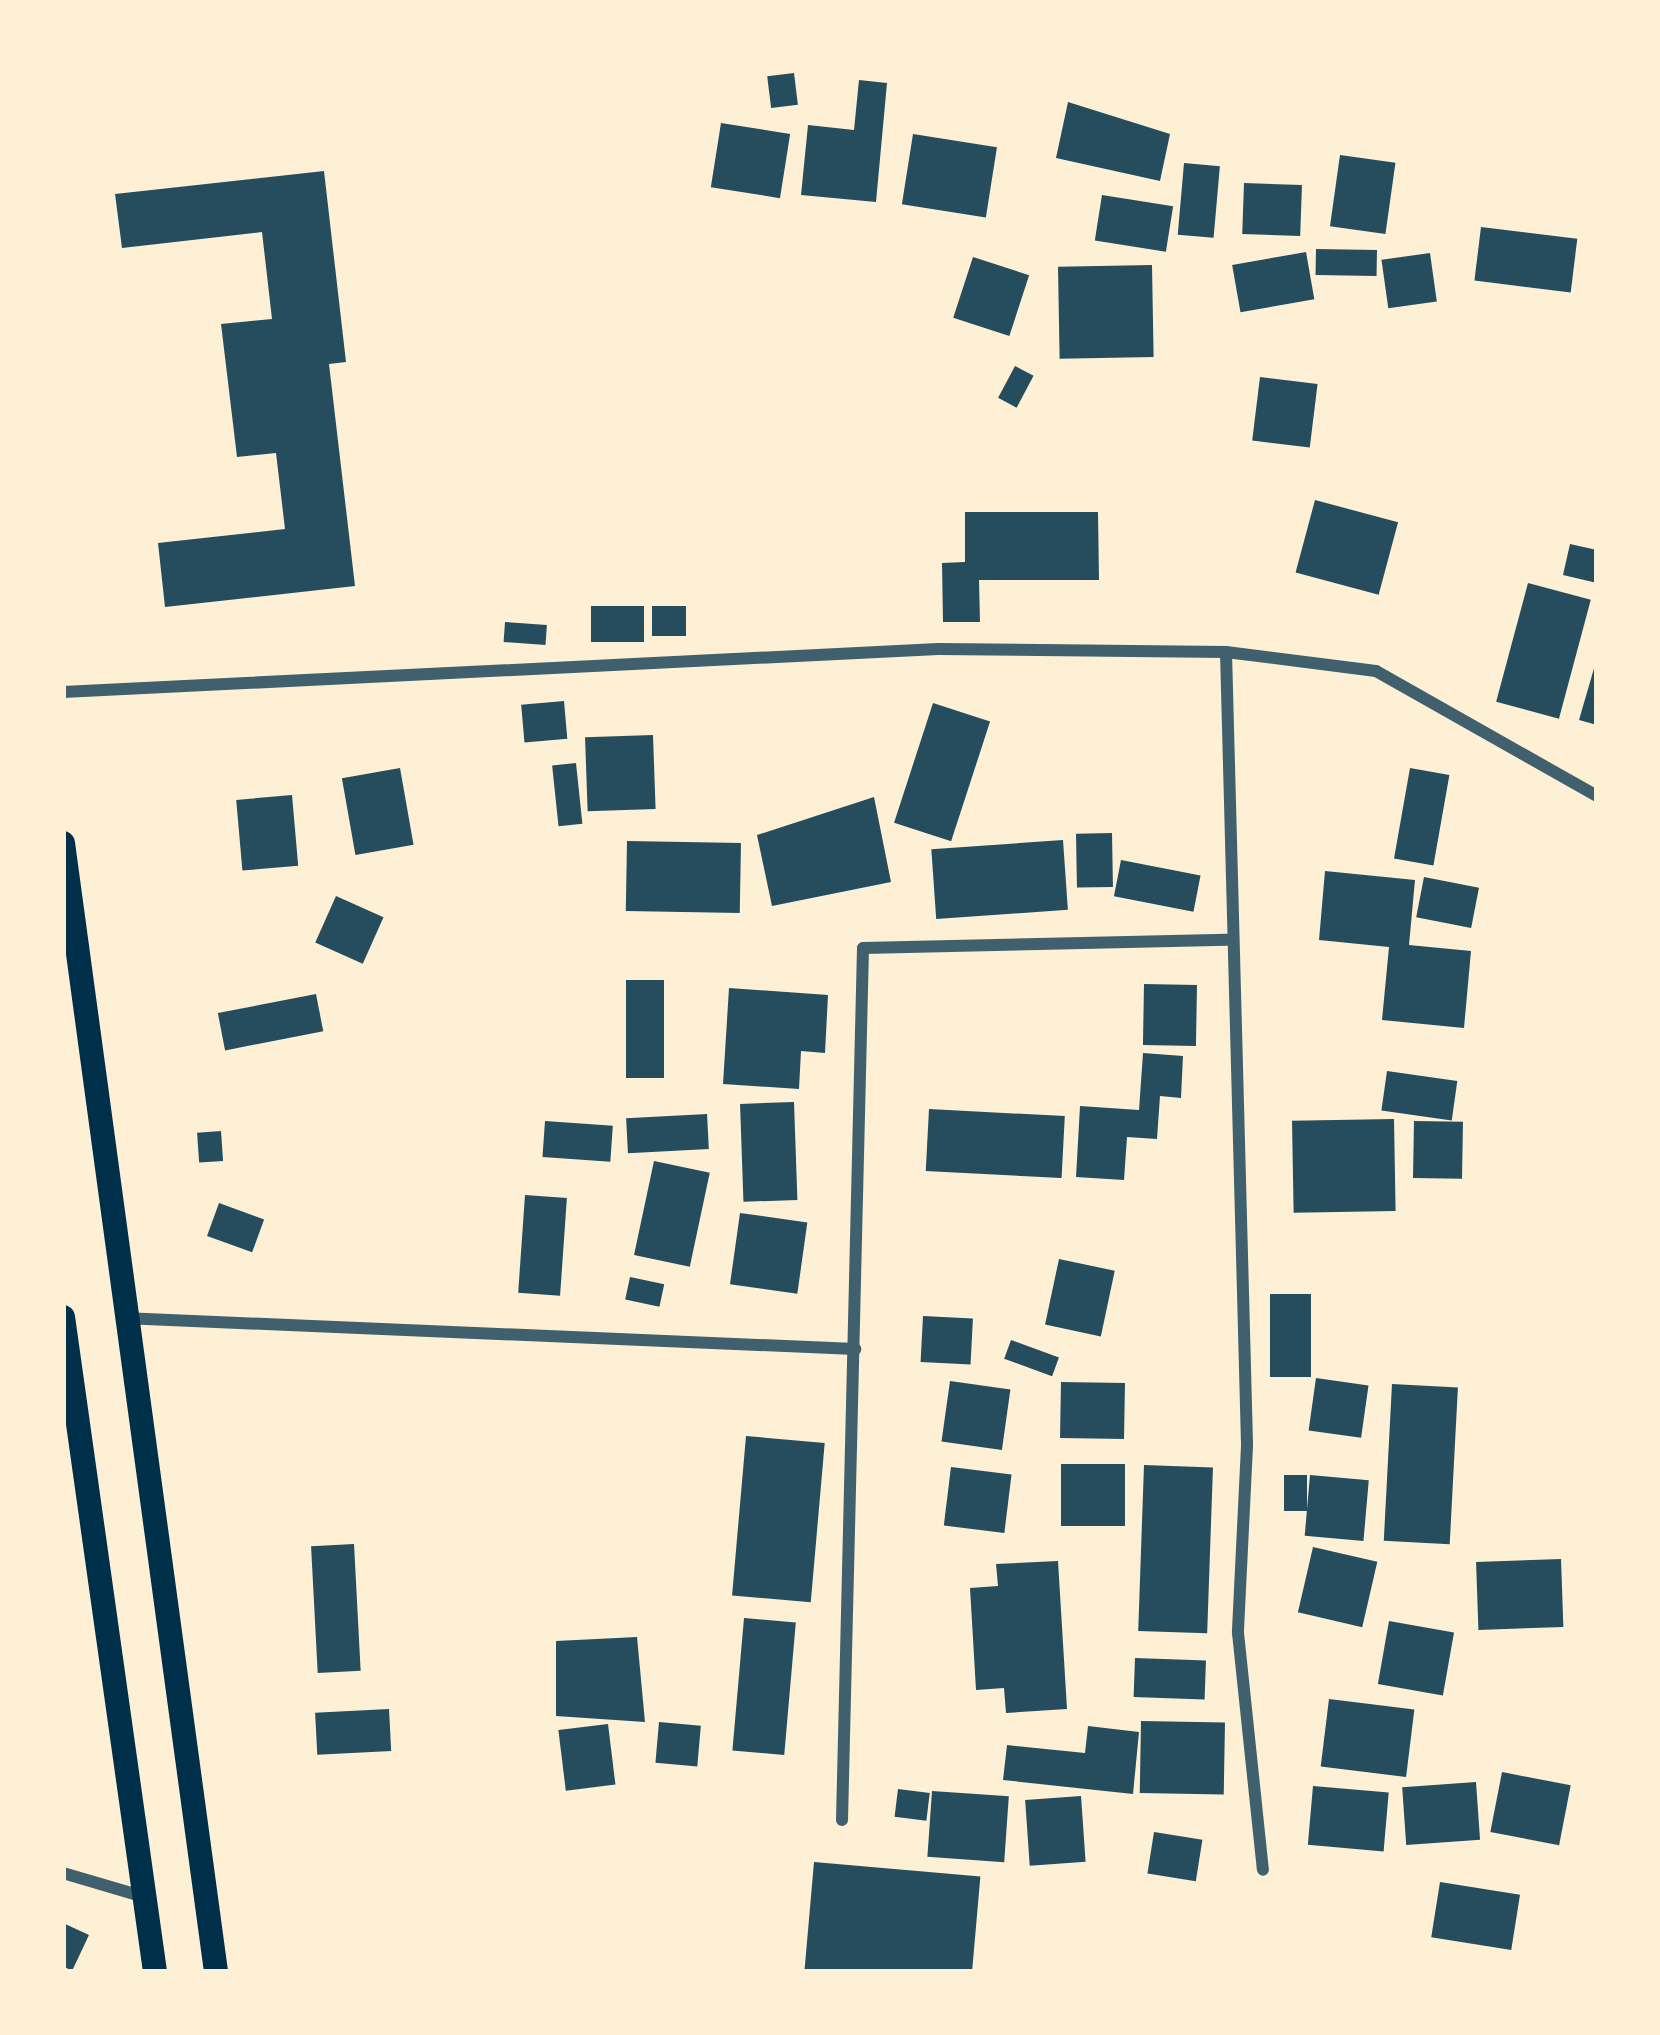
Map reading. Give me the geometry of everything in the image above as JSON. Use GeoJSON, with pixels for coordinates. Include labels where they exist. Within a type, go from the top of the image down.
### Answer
{"type":"FeatureCollection","features":[{"type":"Feature","properties":{"kind":"main road"},"geometry":{"type":"LineString","coordinates":[[63,843],[122,1318],[216,1972]]}},
{"type":"Feature","properties":{"kind":"main road"},"geometry":{"type":"LineString","coordinates":[[63,1317],[155,1972]]}},
{"type":"Feature","properties":{"kind":"street"},"geometry":{"type":"LineString","coordinates":[[63,692],[938,649],[1226,652],[1376,671],[1597,796]]}},
{"type":"Feature","properties":{"kind":"street"},"geometry":{"type":"LineString","coordinates":[[1226,652],[1227,940],[1247,1446],[1238,1633],[1263,1870]]}},
{"type":"Feature","properties":{"kind":"street"},"geometry":{"type":"LineString","coordinates":[[842,1820],[863,949],[1227,940]]}},
{"type":"Feature","properties":{"kind":"street"},"geometry":{"type":"LineString","coordinates":[[122,1318],[855,1349]]}},
{"type":"Feature","properties":{"kind":"street"},"geometry":{"type":"LineString","coordinates":[[63,1873],[141,1896]]}},
{"type":"Feature","properties":{"kind":"building"},"geometry":{"type":"Polygon","coordinates":[[[794,73],[798,105],[771,108],[767,76],[794,73]]]}},
{"type":"Feature","properties":{"kind":"building"},"geometry":{"type":"Polygon","coordinates":[[[859,80],[887,83],[876,202],[801,195],[808,125],[854,130],[859,80]]]}},
{"type":"Feature","properties":{"kind":"building"},"geometry":{"type":"Polygon","coordinates":[[[1068,102],[1170,134],[1160,181],[1056,158],[1068,102]]]}},
{"type":"Feature","properties":{"kind":"building"},"geometry":{"type":"Polygon","coordinates":[[[721,123],[790,134],[780,198],[711,187],[721,123]]]}},
{"type":"Feature","properties":{"kind":"building"},"geometry":{"type":"Polygon","coordinates":[[[913,134],[997,147],[986,217],[902,204],[913,134]]]}},
{"type":"Feature","properties":{"kind":"building"},"geometry":{"type":"Polygon","coordinates":[[[1340,155],[1395,163],[1385,234],[1330,226],[1340,155]]]}},
{"type":"Feature","properties":{"kind":"building"},"geometry":{"type":"Polygon","coordinates":[[[1184,163],[1220,166],[1214,238],[1178,235],[1184,163]]]}},
{"type":"Feature","properties":{"kind":"building"},"geometry":{"type":"Polygon","coordinates":[[[324,171],[346,362],[329,364],[355,586],[165,607],[158,543],[285,529],[276,453],[237,457],[221,324],[272,319],[262,232],[122,248],[115,194],[324,171]]]}},
{"type":"Feature","properties":{"kind":"building"},"geometry":{"type":"Polygon","coordinates":[[[1244,183],[1302,185],[1300,236],[1242,234],[1244,183]]]}},
{"type":"Feature","properties":{"kind":"building"},"geometry":{"type":"Polygon","coordinates":[[[1102,195],[1173,206],[1166,252],[1095,240],[1102,195]]]}},
{"type":"Feature","properties":{"kind":"building"},"geometry":{"type":"Polygon","coordinates":[[[1481,227],[1577,239],[1571,292],[1474,281],[1481,227]]]}},
{"type":"Feature","properties":{"kind":"building"},"geometry":{"type":"Polygon","coordinates":[[[1316,249],[1377,250],[1377,276],[1316,275],[1316,249]]]}},
{"type":"Feature","properties":{"kind":"building"},"geometry":{"type":"Polygon","coordinates":[[[1306,252],[1314,299],[1240,312],[1232,265],[1306,252]]]}},
{"type":"Feature","properties":{"kind":"building"},"geometry":{"type":"Polygon","coordinates":[[[1430,253],[1437,302],[1388,308],[1381,260],[1430,253]]]}},
{"type":"Feature","properties":{"kind":"building"},"geometry":{"type":"Polygon","coordinates":[[[973,257],[1029,275],[1009,336],[953,318],[973,257]]]}},
{"type":"Feature","properties":{"kind":"building"},"geometry":{"type":"Polygon","coordinates":[[[1152,265],[1154,357],[1060,359],[1058,267],[1152,265]]]}},
{"type":"Feature","properties":{"kind":"building"},"geometry":{"type":"Polygon","coordinates":[[[1015,366],[1034,376],[1017,408],[998,398],[1015,366]]]}},
{"type":"Feature","properties":{"kind":"building"},"geometry":{"type":"Polygon","coordinates":[[[1260,377],[1318,384],[1310,448],[1252,441],[1260,377]]]}},
{"type":"Feature","properties":{"kind":"building"},"geometry":{"type":"Polygon","coordinates":[[[1315,500],[1398,522],[1379,595],[1296,572],[1315,500]]]}},
{"type":"Feature","properties":{"kind":"building"},"geometry":{"type":"Polygon","coordinates":[[[965,512],[1098,512],[1099,580],[979,580],[980,622],[943,622],[942,563],[965,562],[965,512]]]}},
{"type":"Feature","properties":{"kind":"building"},"geometry":{"type":"Polygon","coordinates":[[[1570,544],[1597,550],[1597,583],[1563,575],[1570,544]]]}},
{"type":"Feature","properties":{"kind":"building"},"geometry":{"type":"Polygon","coordinates":[[[1528,583],[1591,600],[1559,719],[1496,702],[1528,583]]]}},
{"type":"Feature","properties":{"kind":"building"},"geometry":{"type":"Polygon","coordinates":[[[591,606],[644,606],[644,642],[591,642],[591,606]]]}},
{"type":"Feature","properties":{"kind":"building"},"geometry":{"type":"Polygon","coordinates":[[[652,606],[686,606],[686,636],[652,636],[652,606]]]}},
{"type":"Feature","properties":{"kind":"building"},"geometry":{"type":"Polygon","coordinates":[[[505,622],[547,625],[546,645],[504,642],[505,622]]]}},
{"type":"Feature","properties":{"kind":"building"},"geometry":{"type":"Polygon","coordinates":[[[1597,658],[1597,725],[1579,720],[1597,658]]]}},
{"type":"Feature","properties":{"kind":"building"},"geometry":{"type":"Polygon","coordinates":[[[564,701],[567,739],[524,743],[521,705],[564,701]]]}},
{"type":"Feature","properties":{"kind":"building"},"geometry":{"type":"Polygon","coordinates":[[[933,703],[990,722],[951,841],[894,823],[933,703]]]}},
{"type":"Feature","properties":{"kind":"building"},"geometry":{"type":"Polygon","coordinates":[[[653,735],[656,809],[588,811],[585,737],[653,735]]]}},
{"type":"Feature","properties":{"kind":"building"},"geometry":{"type":"Polygon","coordinates":[[[576,763],[582,824],[559,826],[552,766],[576,763]]]}},
{"type":"Feature","properties":{"kind":"building"},"geometry":{"type":"Polygon","coordinates":[[[400,768],[414,845],[355,855],[342,778],[400,768]]]}},
{"type":"Feature","properties":{"kind":"building"},"geometry":{"type":"Polygon","coordinates":[[[1410,768],[1449,775],[1433,866],[1394,859],[1410,768]]]}},
{"type":"Feature","properties":{"kind":"building"},"geometry":{"type":"Polygon","coordinates":[[[292,795],[298,866],[242,871],[236,800],[292,795]]]}},
{"type":"Feature","properties":{"kind":"building"},"geometry":{"type":"Polygon","coordinates":[[[874,797],[891,882],[772,906],[757,835],[874,797]]]}},
{"type":"Feature","properties":{"kind":"building"},"geometry":{"type":"Polygon","coordinates":[[[1112,833],[1113,887],[1077,888],[1076,834],[1112,833]]]}},
{"type":"Feature","properties":{"kind":"building"},"geometry":{"type":"Polygon","coordinates":[[[1063,840],[1068,910],[936,919],[931,849],[1063,840]]]}},
{"type":"Feature","properties":{"kind":"building"},"geometry":{"type":"Polygon","coordinates":[[[627,841],[741,843],[740,913],[626,911],[627,841]]]}},
{"type":"Feature","properties":{"kind":"building"},"geometry":{"type":"Polygon","coordinates":[[[1121,860],[1201,875],[1193,912],[1114,896],[1121,860]]]}},
{"type":"Feature","properties":{"kind":"building"},"geometry":{"type":"Polygon","coordinates":[[[1325,871],[1415,880],[1409,945],[1471,951],[1464,1028],[1382,1020],[1389,947],[1319,940],[1325,871]]]}},
{"type":"Feature","properties":{"kind":"building"},"geometry":{"type":"Polygon","coordinates":[[[1424,877],[1479,888],[1471,928],[1416,917],[1424,877]]]}},
{"type":"Feature","properties":{"kind":"building"},"geometry":{"type":"Polygon","coordinates":[[[336,896],[384,917],[363,964],[315,943],[336,896]]]}},
{"type":"Feature","properties":{"kind":"building"},"geometry":{"type":"Polygon","coordinates":[[[626,980],[664,980],[664,1078],[626,1078],[626,980]]]}},
{"type":"Feature","properties":{"kind":"building"},"geometry":{"type":"Polygon","coordinates":[[[1144,984],[1197,985],[1196,1046],[1143,1045],[1144,984]]]}},
{"type":"Feature","properties":{"kind":"building"},"geometry":{"type":"Polygon","coordinates":[[[729,988],[828,995],[825,1053],[801,1051],[799,1089],[723,1084],[729,988]]]}},
{"type":"Feature","properties":{"kind":"building"},"geometry":{"type":"Polygon","coordinates":[[[316,994],[323,1031],[225,1050],[218,1013],[316,994]]]}},
{"type":"Feature","properties":{"kind":"building"},"geometry":{"type":"Polygon","coordinates":[[[1143,1053],[1183,1056],[1181,1098],[1160,1096],[1157,1139],[1127,1137],[1124,1180],[1076,1177],[1080,1106],[1139,1110],[1143,1053]]]}},
{"type":"Feature","properties":{"kind":"building"},"geometry":{"type":"Polygon","coordinates":[[[1387,1071],[1457,1081],[1452,1120],[1381,1111],[1387,1071]]]}},
{"type":"Feature","properties":{"kind":"building"},"geometry":{"type":"Polygon","coordinates":[[[794,1102],[797,1200],[743,1202],[740,1104],[794,1102]]]}},
{"type":"Feature","properties":{"kind":"building"},"geometry":{"type":"Polygon","coordinates":[[[929,1109],[1065,1116],[1062,1178],[926,1171],[929,1109]]]}},
{"type":"Feature","properties":{"kind":"building"},"geometry":{"type":"Polygon","coordinates":[[[707,1114],[709,1149],[628,1153],[626,1118],[707,1114]]]}},
{"type":"Feature","properties":{"kind":"building"},"geometry":{"type":"Polygon","coordinates":[[[1394,1119],[1396,1211],[1294,1213],[1292,1121],[1394,1119]]]}},
{"type":"Feature","properties":{"kind":"building"},"geometry":{"type":"Polygon","coordinates":[[[545,1121],[613,1126],[610,1162],[542,1157],[545,1121]]]}},
{"type":"Feature","properties":{"kind":"building"},"geometry":{"type":"Polygon","coordinates":[[[1414,1121],[1463,1122],[1462,1179],[1413,1178],[1414,1121]]]}},
{"type":"Feature","properties":{"kind":"building"},"geometry":{"type":"Polygon","coordinates":[[[221,1131],[223,1161],[199,1163],[197,1133],[221,1131]]]}},
{"type":"Feature","properties":{"kind":"building"},"geometry":{"type":"Polygon","coordinates":[[[654,1161],[710,1173],[690,1267],[634,1255],[654,1161]]]}},
{"type":"Feature","properties":{"kind":"building"},"geometry":{"type":"Polygon","coordinates":[[[525,1195],[567,1198],[560,1296],[518,1293],[525,1195]]]}},
{"type":"Feature","properties":{"kind":"building"},"geometry":{"type":"Polygon","coordinates":[[[219,1203],[264,1219],[252,1252],[207,1236],[219,1203]]]}},
{"type":"Feature","properties":{"kind":"building"},"geometry":{"type":"Polygon","coordinates":[[[740,1213],[807,1222],[797,1294],[730,1284],[740,1213]]]}},
{"type":"Feature","properties":{"kind":"building"},"geometry":{"type":"Polygon","coordinates":[[[1059,1259],[1115,1271],[1101,1336],[1045,1325],[1059,1259]]]}},
{"type":"Feature","properties":{"kind":"building"},"geometry":{"type":"Polygon","coordinates":[[[630,1277],[664,1284],[659,1307],[625,1299],[630,1277]]]}},
{"type":"Feature","properties":{"kind":"building"},"geometry":{"type":"Polygon","coordinates":[[[1270,1294],[1311,1294],[1311,1377],[1270,1377],[1270,1294]]]}},
{"type":"Feature","properties":{"kind":"building"},"geometry":{"type":"Polygon","coordinates":[[[923,1316],[973,1319],[971,1365],[921,1362],[923,1316]]]}},
{"type":"Feature","properties":{"kind":"building"},"geometry":{"type":"Polygon","coordinates":[[[1011,1340],[1059,1357],[1052,1376],[1004,1359],[1011,1340]]]}},
{"type":"Feature","properties":{"kind":"building"},"geometry":{"type":"Polygon","coordinates":[[[1316,1378],[1368,1385],[1361,1438],[1309,1430],[1316,1378]]]}},
{"type":"Feature","properties":{"kind":"building"},"geometry":{"type":"Polygon","coordinates":[[[950,1381],[1010,1389],[1002,1450],[942,1441],[950,1381]]]}},
{"type":"Feature","properties":{"kind":"building"},"geometry":{"type":"Polygon","coordinates":[[[1061,1382],[1125,1383],[1124,1439],[1060,1438],[1061,1382]]]}},
{"type":"Feature","properties":{"kind":"building"},"geometry":{"type":"Polygon","coordinates":[[[1392,1384],[1458,1387],[1450,1544],[1384,1541],[1392,1384]]]}},
{"type":"Feature","properties":{"kind":"building"},"geometry":{"type":"Polygon","coordinates":[[[746,1436],[825,1443],[811,1602],[732,1595],[746,1436]]]}},
{"type":"Feature","properties":{"kind":"building"},"geometry":{"type":"Polygon","coordinates":[[[1061,1464],[1125,1464],[1125,1526],[1061,1526],[1061,1464]]]}},
{"type":"Feature","properties":{"kind":"building"},"geometry":{"type":"Polygon","coordinates":[[[1144,1465],[1213,1467],[1207,1633],[1138,1631],[1144,1465]]]}},
{"type":"Feature","properties":{"kind":"building"},"geometry":{"type":"Polygon","coordinates":[[[951,1467],[1012,1474],[1004,1533],[944,1526],[951,1467]]]}},
{"type":"Feature","properties":{"kind":"building"},"geometry":{"type":"Polygon","coordinates":[[[1284,1475],[1307,1475],[1307,1511],[1284,1511],[1284,1475]]]}},
{"type":"Feature","properties":{"kind":"building"},"geometry":{"type":"Polygon","coordinates":[[[1310,1475],[1369,1480],[1363,1541],[1305,1536],[1310,1475]]]}},
{"type":"Feature","properties":{"kind":"building"},"geometry":{"type":"Polygon","coordinates":[[[354,1544],[361,1671],[318,1673],[311,1546],[354,1544]]]}},
{"type":"Feature","properties":{"kind":"building"},"geometry":{"type":"Polygon","coordinates":[[[1313,1547],[1377,1562],[1362,1627],[1298,1612],[1313,1547]]]}},
{"type":"Feature","properties":{"kind":"building"},"geometry":{"type":"Polygon","coordinates":[[[1561,1559],[1563,1627],[1478,1630],[1476,1562],[1561,1559]]]}},
{"type":"Feature","properties":{"kind":"building"},"geometry":{"type":"Polygon","coordinates":[[[1058,1561],[1067,1709],[1006,1713],[1004,1688],[976,1690],[970,1588],[998,1586],[996,1564],[1058,1561]]]}},
{"type":"Feature","properties":{"kind":"building"},"geometry":{"type":"Polygon","coordinates":[[[744,1618],[796,1623],[784,1755],[732,1750],[744,1618]]]}},
{"type":"Feature","properties":{"kind":"building"},"geometry":{"type":"Polygon","coordinates":[[[1389,1621],[1454,1632],[1443,1695],[1378,1684],[1389,1621]]]}},
{"type":"Feature","properties":{"kind":"building"},"geometry":{"type":"Polygon","coordinates":[[[637,1637],[645,1722],[556,1716],[556,1641],[637,1637]]]}},
{"type":"Feature","properties":{"kind":"building"},"geometry":{"type":"Polygon","coordinates":[[[1135,1658],[1206,1660],[1205,1699],[1134,1697],[1135,1658]]]}},
{"type":"Feature","properties":{"kind":"building"},"geometry":{"type":"Polygon","coordinates":[[[1329,1699],[1414,1709],[1406,1777],[1321,1766],[1329,1699]]]}},
{"type":"Feature","properties":{"kind":"building"},"geometry":{"type":"Polygon","coordinates":[[[389,1709],[391,1751],[317,1755],[315,1713],[389,1709]]]}},
{"type":"Feature","properties":{"kind":"building"},"geometry":{"type":"Polygon","coordinates":[[[1141,1721],[1225,1722],[1224,1794],[1140,1793],[1141,1721]]]}},
{"type":"Feature","properties":{"kind":"building"},"geometry":{"type":"Polygon","coordinates":[[[659,1722],[701,1726],[697,1767],[655,1763],[659,1722]]]}},
{"type":"Feature","properties":{"kind":"building"},"geometry":{"type":"Polygon","coordinates":[[[608,1724],[615,1785],[566,1791],[558,1730],[608,1724]]]}},
{"type":"Feature","properties":{"kind":"building"},"geometry":{"type":"Polygon","coordinates":[[[1088,1726],[1139,1732],[1133,1794],[1003,1780],[1007,1745],[1085,1753],[1088,1726]]]}},
{"type":"Feature","properties":{"kind":"building"},"geometry":{"type":"Polygon","coordinates":[[[1502,1772],[1571,1785],[1559,1845],[1490,1832],[1502,1772]]]}},
{"type":"Feature","properties":{"kind":"building"},"geometry":{"type":"Polygon","coordinates":[[[1476,1782],[1480,1840],[1406,1845],[1402,1787],[1476,1782]]]}},
{"type":"Feature","properties":{"kind":"building"},"geometry":{"type":"Polygon","coordinates":[[[1313,1786],[1389,1793],[1384,1851],[1308,1845],[1313,1786]]]}},
{"type":"Feature","properties":{"kind":"building"},"geometry":{"type":"Polygon","coordinates":[[[898,1789],[930,1793],[926,1821],[895,1817],[898,1789]]]}},
{"type":"Feature","properties":{"kind":"building"},"geometry":{"type":"Polygon","coordinates":[[[932,1791],[1009,1796],[1004,1862],[927,1857],[932,1791]]]}},
{"type":"Feature","properties":{"kind":"building"},"geometry":{"type":"Polygon","coordinates":[[[1081,1796],[1086,1862],[1030,1866],[1025,1800],[1081,1796]]]}},
{"type":"Feature","properties":{"kind":"building"},"geometry":{"type":"Polygon","coordinates":[[[1154,1832],[1202,1840],[1196,1881],[1147,1873],[1154,1832]]]}},
{"type":"Feature","properties":{"kind":"building"},"geometry":{"type":"Polygon","coordinates":[[[814,1862],[980,1877],[972,1972],[804,1972],[814,1862]]]}},
{"type":"Feature","properties":{"kind":"building"},"geometry":{"type":"Polygon","coordinates":[[[1440,1882],[1520,1895],[1511,1950],[1431,1937],[1440,1882]]]}},
{"type":"Feature","properties":{"kind":"building"},"geometry":{"type":"Polygon","coordinates":[[[63,1923],[89,1935],[72,1971],[63,1966],[63,1923]]]}}]}
